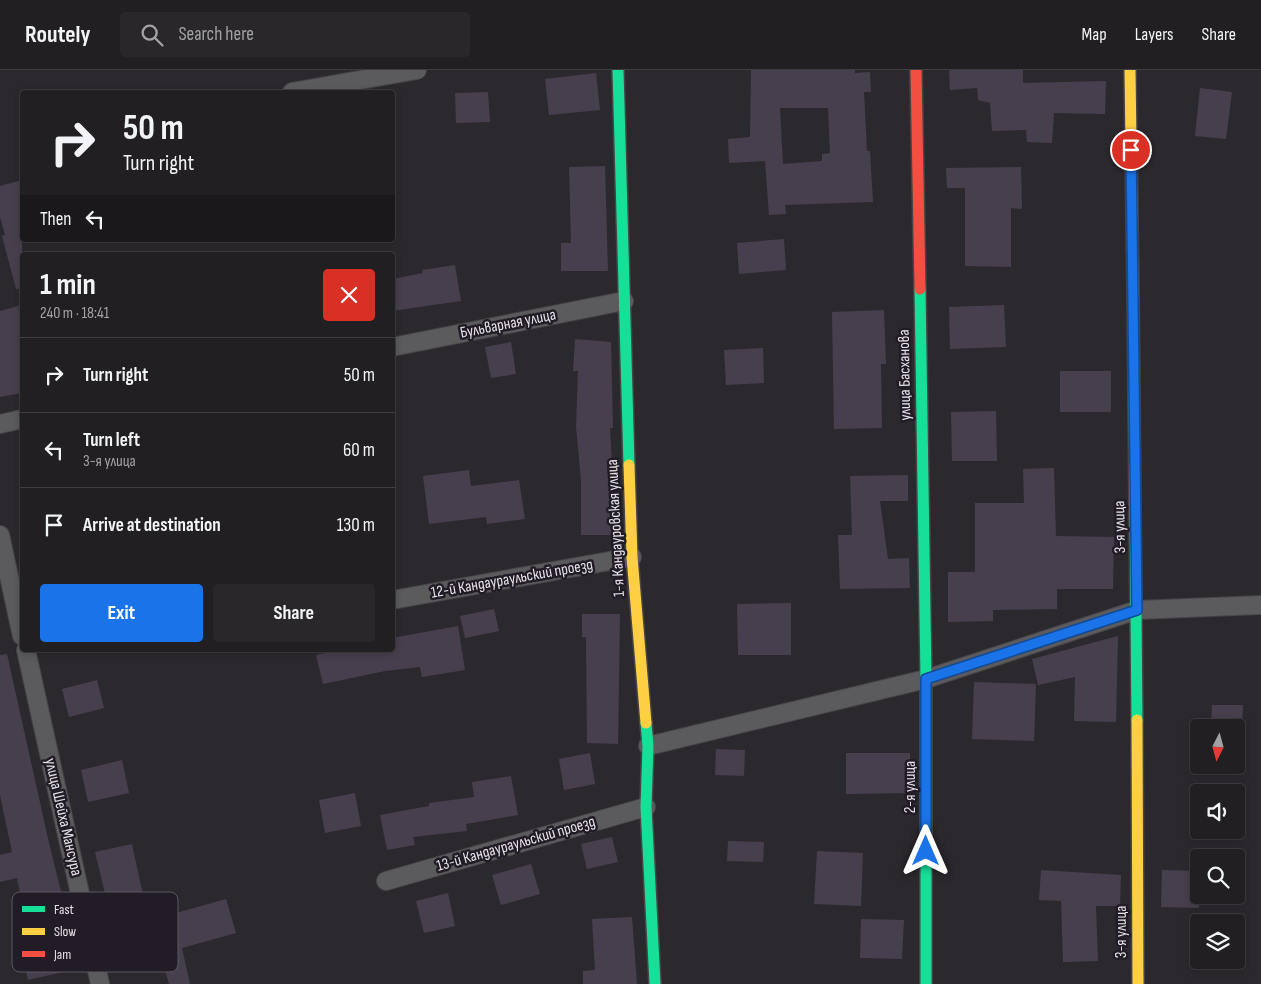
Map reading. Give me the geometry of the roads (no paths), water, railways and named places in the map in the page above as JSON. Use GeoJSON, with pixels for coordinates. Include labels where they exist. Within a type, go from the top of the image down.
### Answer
{"type":"FeatureCollection","features":[{"type":"Feature","properties":{"kind":"street"},"geometry":{"type":"LineString","coordinates":[[303,90],[417,70]]}},
{"type":"Feature","properties":{"kind":"street","name":"1-я Кандауровская улица"},"geometry":{"type":"LineString","coordinates":[[618,70],[632,557],[648,746],[646,807],[655,984]]}},
{"type":"Feature","properties":{"kind":"street","name":"улица Басханова"},"geometry":{"type":"LineString","coordinates":[[916,70],[926,679]]}},
{"type":"Feature","properties":{"kind":"street","name":"3-я улица"},"geometry":{"type":"LineString","coordinates":[[1130,70],[1137,610],[1138,984]]}},
{"type":"Feature","properties":{"kind":"street","name":"Бульварная улица"},"geometry":{"type":"LineString","coordinates":[[395,346],[624,301]]}},
{"type":"Feature","properties":{"kind":"street"},"geometry":{"type":"LineString","coordinates":[[0,424],[20,419]]}},
{"type":"Feature","properties":{"kind":"street"},"geometry":{"type":"LineString","coordinates":[[0,535],[20,627]]}},
{"type":"Feature","properties":{"kind":"street","name":"12-й Кандаураульский проезд"},"geometry":{"type":"LineString","coordinates":[[395,599],[632,557]]}},
{"type":"Feature","properties":{"kind":"street"},"geometry":{"type":"LineString","coordinates":[[648,746],[926,679],[1137,610],[1261,605]]}},
{"type":"Feature","properties":{"kind":"street","name":"улица Шейха Мансура"},"geometry":{"type":"LineString","coordinates":[[26,652],[80,892]]}},
{"type":"Feature","properties":{"kind":"street","name":"2-я улица"},"geometry":{"type":"LineString","coordinates":[[926,679],[926,984]]}},
{"type":"Feature","properties":{"kind":"street","name":"13-й Кандаураульский проезд"},"geometry":{"type":"LineString","coordinates":[[386,881],[646,807]]}}]}
